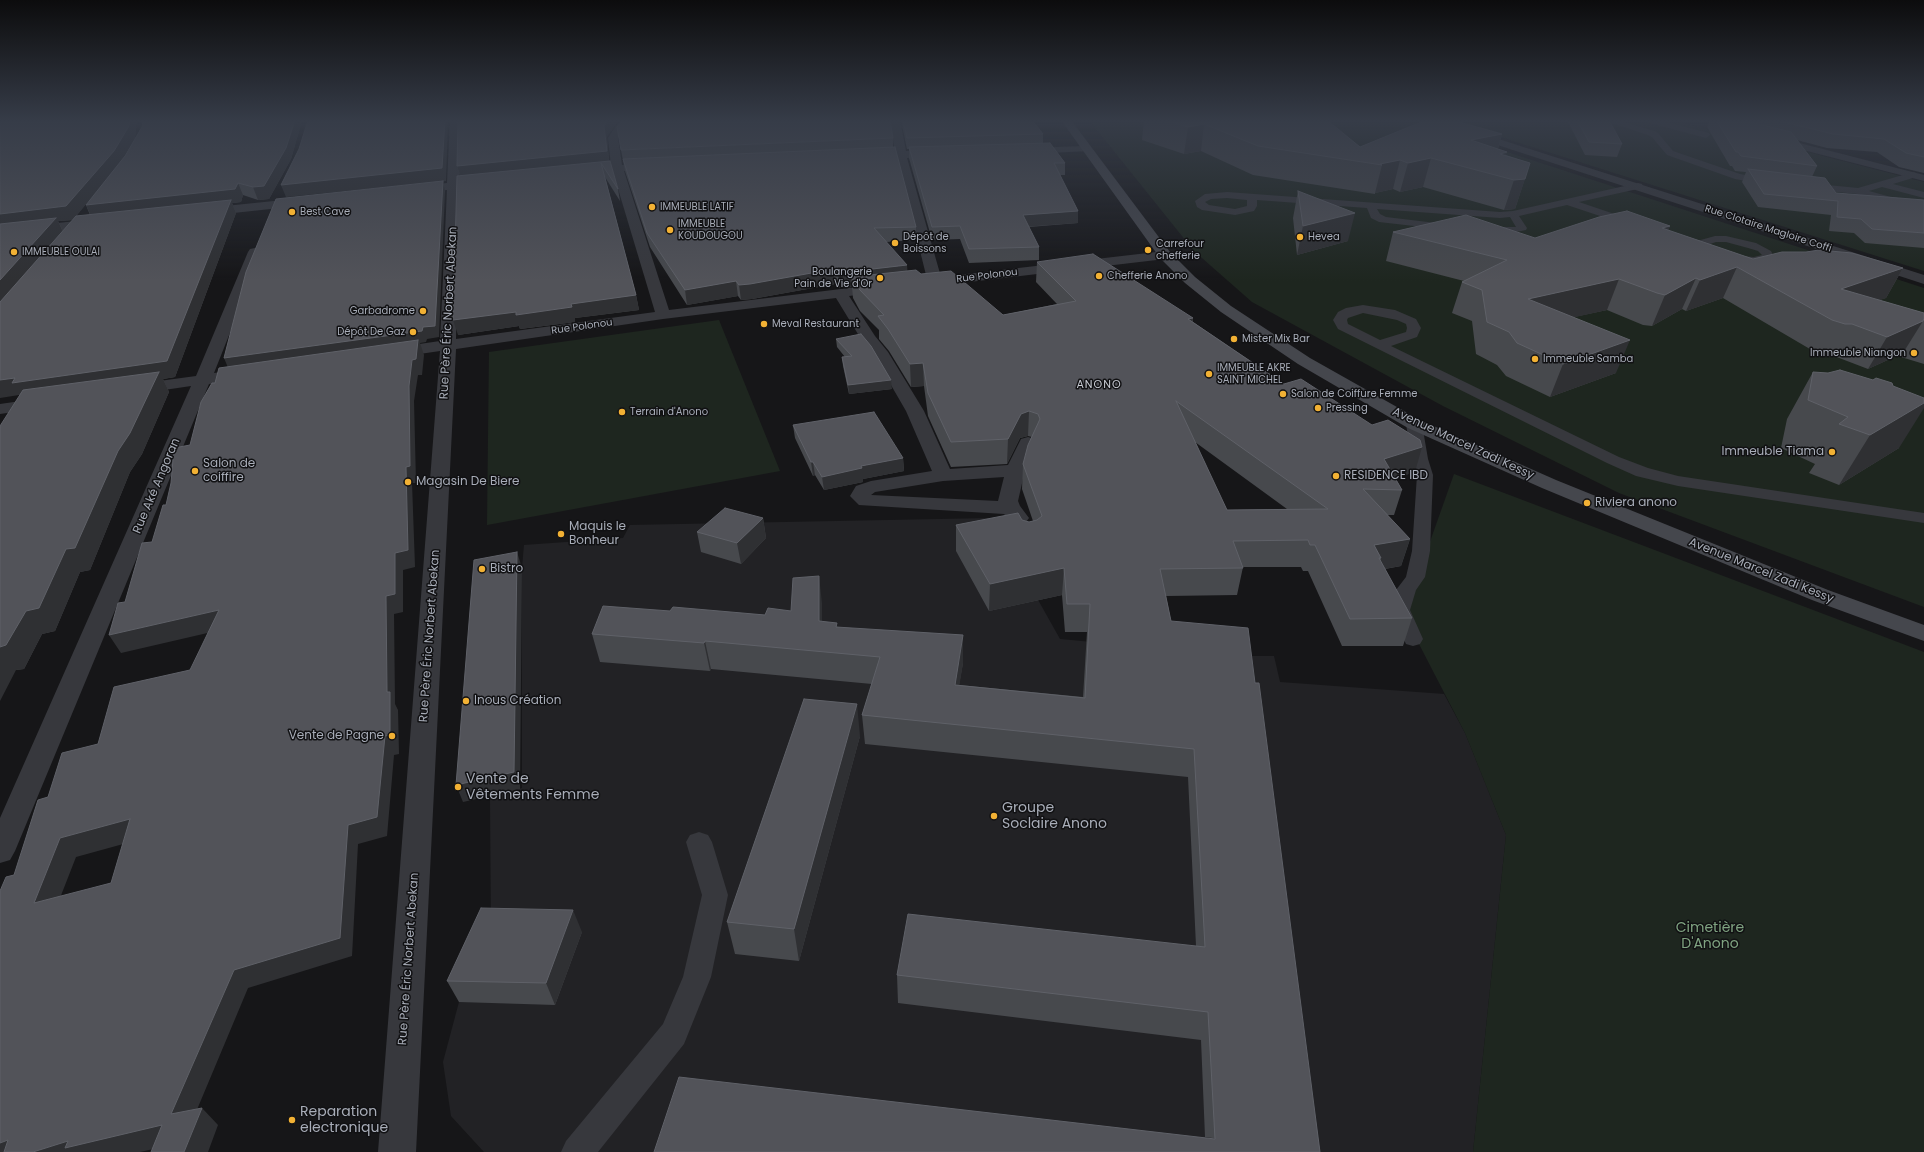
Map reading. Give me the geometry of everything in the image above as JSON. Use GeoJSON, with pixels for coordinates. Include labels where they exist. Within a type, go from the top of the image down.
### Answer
{"type":"FeatureCollection","features":[{"type":"Feature","properties":{"kind":"street","name":"Rue Père Éric Norbert Abekan"},"geometry":{"type":"LineString","coordinates":[[397,1152],[448,346],[454,174]]}},
{"type":"Feature","properties":{"kind":"street"},"geometry":{"type":"LineString","coordinates":[[619,174],[663,315]]}},
{"type":"Feature","properties":{"kind":"street"},"geometry":{"type":"LineString","coordinates":[[906,174],[935,282]]}},
{"type":"Feature","properties":{"kind":"street","name":"Avenue Marcel Zadi Kessy"},"geometry":{"type":"LineString","coordinates":[[1104,174],[1165,255],[1190,280],[1226,309],[1304,361],[1414,424],[1557,487],[1820,595],[1924,633]]}},
{"type":"Feature","properties":{"kind":"street","name":"Rue Clotaire Magloire Coffi"},"geometry":{"type":"LineString","coordinates":[[1599,174],[1924,280]]}},
{"type":"Feature","properties":{"kind":"street"},"geometry":{"type":"LineString","coordinates":[[1908,174],[1924,178]]}},
{"type":"Feature","properties":{"kind":"street"},"geometry":{"type":"LineString","coordinates":[[407,190],[501,180]]}},
{"type":"Feature","properties":{"kind":"street","name":"Rue Aké Angoran"},"geometry":{"type":"LineString","coordinates":[[0,851],[203,379],[274,205],[284,186]]}},
{"type":"Feature","properties":{"kind":"street"},"geometry":{"type":"LineString","coordinates":[[196,213],[314,201]]}},
{"type":"Feature","properties":{"kind":"street"},"geometry":{"type":"LineString","coordinates":[[67,238],[87,213]]}},
{"type":"Feature","properties":{"kind":"street"},"geometry":{"type":"LineString","coordinates":[[0,233],[109,222]]}},
{"type":"Feature","properties":{"kind":"street","name":"Rue Polonou"},"geometry":{"type":"LineString","coordinates":[[919,284],[1165,255]]}},
{"type":"Feature","properties":{"kind":"street","name":"Rue Polonou"},"geometry":{"type":"LineString","coordinates":[[377,356],[663,315],[896,286]]}},
{"type":"Feature","properties":{"kind":"street"},"geometry":{"type":"LineString","coordinates":[[840,293],[869,339],[880,352],[915,411],[943,475]]}},
{"type":"Feature","properties":{"kind":"street"},"geometry":{"type":"LineString","coordinates":[[125,391],[258,372]]}},
{"type":"Feature","properties":{"kind":"street"},"geometry":{"type":"LineString","coordinates":[[0,409],[55,401]]}},
{"type":"Feature","properties":{"kind":"street"},"geometry":{"type":"LineString","coordinates":[[1026,535],[1021,521],[1010,508],[1008,501],[1014,470],[1028,443]]}},
{"type":"Feature","properties":{"kind":"street"},"geometry":{"type":"LineString","coordinates":[[1010,508],[866,501],[860,496],[863,490],[871,487],[943,475],[1014,470]]}},
{"type":"Feature","properties":{"kind":"lane"},"geometry":{"type":"LineString","coordinates":[[1728,174],[1738,177],[1779,183]]}},
{"type":"Feature","properties":{"kind":"lane"},"geometry":{"type":"LineString","coordinates":[[1858,191],[1913,175]]}},
{"type":"Feature","properties":{"kind":"lane"},"geometry":{"type":"LineString","coordinates":[[1882,184],[1924,195]]}},
{"type":"Feature","properties":{"kind":"lane"},"geometry":{"type":"LineString","coordinates":[[1795,185],[1858,191],[1924,210]]}},
{"type":"Feature","properties":{"kind":"lane"},"geometry":{"type":"LineString","coordinates":[[1252,197],[1485,215],[1513,214],[1638,186]]}},
{"type":"Feature","properties":{"kind":"lane"},"geometry":{"type":"LineString","coordinates":[[1567,202],[1641,227]]}},
{"type":"Feature","properties":{"kind":"lane"},"geometry":{"type":"LineString","coordinates":[[1371,206],[1375,216],[1383,220],[1461,228]]}},
{"type":"Feature","properties":{"kind":"lane"},"geometry":{"type":"LineString","coordinates":[[1476,229],[1506,232],[1522,228],[1513,214]]}},
{"type":"Feature","properties":{"kind":"lane"},"geometry":{"type":"LineString","coordinates":[[1726,239],[1762,249],[1768,253],[1768,257],[1754,261],[1742,260],[1716,255],[1697,245],[1706,240],[1726,239]]}},
{"type":"Feature","properties":{"kind":"lane"},"geometry":{"type":"LineString","coordinates":[[1379,345],[1412,334],[1414,328],[1411,322],[1390,313],[1363,310],[1351,311],[1343,315],[1340,320],[1343,326],[1379,345],[1605,456],[1642,472],[1678,481],[1924,518]]}},
{"type":"Feature","properties":{"kind":"lane"},"geometry":{"type":"LineString","coordinates":[[1413,639],[1400,610],[1406,590],[1415,577],[1420,551],[1425,475],[1420,459],[1414,424]]}},
{"type":"Feature","properties":{"kind":"lane"},"geometry":{"type":"LineString","coordinates":[[577,1152],[674,1034],[697,977],[715,895],[699,842]]}},
{"type":"Feature","properties":{"kind":"shaded area","name":"Groupe Soclaire Anono"},"geometry":{"type":"Polygon","coordinates":[[[992,518],[1060,639],[1242,656],[1274,656],[1280,682],[1444,694],[1465,733],[1506,835],[1473,1152],[484,1152],[451,1116],[443,1062],[459,1002],[491,929],[490,796],[522,788],[522,568],[524,545],[623,538],[630,525],[992,518]]]}},
{"type":"Feature","properties":{"kind":"green space"},"geometry":{"type":"Polygon","coordinates":[[[1132,174],[1574,174],[1924,288],[1924,607],[1619,493],[1443,406],[1252,302],[1194,251],[1132,174]]]}},
{"type":"Feature","properties":{"kind":"green space"},"geometry":{"type":"Polygon","coordinates":[[[1617,174],[1892,174],[1924,182],[1924,271],[1617,174]]]}},
{"type":"Feature","properties":{"kind":"green space","name":"Terrain d'Anono"},"geometry":{"type":"Polygon","coordinates":[[[719,320],[780,471],[487,525],[489,352],[719,320]]]}},
{"type":"Feature","properties":{"kind":"green space","name":"Cimetière D'Anono"},"geometry":{"type":"Polygon","coordinates":[[[1454,474],[1924,652],[1924,1152],[1473,1152],[1506,835],[1465,733],[1404,615],[1454,474]]]}},
{"type":"Feature","properties":{"kind":"building"},"geometry":{"type":"Polygon","coordinates":[[[0,174],[94,174],[66,206],[0,214],[0,174]]]}},
{"type":"Feature","properties":{"kind":"building"},"geometry":{"type":"Polygon","coordinates":[[[111,174],[271,174],[264,186],[253,187],[238,183],[235,189],[86,205],[111,174]]]}},
{"type":"Feature","properties":{"kind":"building"},"geometry":{"type":"Polygon","coordinates":[[[287,174],[387,174],[281,185],[287,174]]]}},
{"type":"Feature","properties":{"kind":"building"},"geometry":{"type":"Polygon","coordinates":[[[480,174],[604,174],[636,295],[571,304],[572,307],[516,315],[516,312],[453,320],[457,176],[480,174]]]}},
{"type":"Feature","properties":{"kind":"building"},"geometry":{"type":"Polygon","coordinates":[[[608,174],[614,174],[618,189],[608,174]]]}},
{"type":"Feature","properties":{"kind":"building"},"geometry":{"type":"Polygon","coordinates":[[[628,174],[902,174],[916,227],[874,228],[907,265],[838,273],[834,269],[750,284],[739,285],[736,281],[685,290],[647,233],[628,174]]]}},
{"type":"Feature","properties":{"kind":"building"},"geometry":{"type":"Polygon","coordinates":[[[917,174],[1059,174],[1078,211],[1023,215],[1039,247],[969,249],[960,226],[932,227],[917,174]]]}},
{"type":"Feature","properties":{"kind":"building"},"geometry":{"type":"Polygon","coordinates":[[[1490,174],[1527,174],[1525,179],[1514,180],[1490,174]]]}},
{"type":"Feature","properties":{"kind":"building"},"geometry":{"type":"Polygon","coordinates":[[[1751,174],[1789,174],[1825,178],[1836,193],[1924,200],[1924,233],[1872,229],[1861,219],[1837,217],[1838,201],[1764,194],[1751,174]]]}},
{"type":"Feature","properties":{"kind":"building"},"geometry":{"type":"Polygon","coordinates":[[[443,181],[435,326],[423,327],[422,331],[224,358],[246,272],[276,199],[443,181]]]}},
{"type":"Feature","properties":{"kind":"building"},"geometry":{"type":"Polygon","coordinates":[[[1298,191],[1355,213],[1303,226],[1298,191]]]}},
{"type":"Feature","properties":{"kind":"building"},"geometry":{"type":"Polygon","coordinates":[[[231,200],[167,361],[12,383],[15,378],[0,380],[0,302],[76,216],[231,200]]]}},
{"type":"Feature","properties":{"kind":"building"},"geometry":{"type":"Polygon","coordinates":[[[1627,211],[1670,226],[1662,228],[1753,259],[1782,252],[1806,252],[1819,250],[1852,253],[1903,268],[1841,289],[1924,313],[1923,321],[1887,337],[1852,324],[1845,324],[1832,320],[1737,267],[1700,280],[1696,278],[1665,295],[1619,279],[1528,299],[1630,340],[1563,364],[1517,343],[1509,332],[1487,322],[1482,290],[1462,282],[1507,260],[1393,232],[1466,215],[1535,238],[1599,217],[1627,211]]]}},
{"type":"Feature","properties":{"kind":"building"},"geometry":{"type":"Polygon","coordinates":[[[56,218],[0,280],[0,224],[56,218]]]}},
{"type":"Feature","properties":{"kind":"building"},"geometry":{"type":"Polygon","coordinates":[[[1093,254],[1193,318],[1188,319],[1284,384],[1301,379],[1372,425],[1388,420],[1420,440],[1422,447],[1384,459],[1402,490],[1363,489],[1410,539],[1374,545],[1381,558],[1379,558],[1412,618],[1350,619],[1315,545],[1310,545],[1308,540],[1233,541],[1243,568],[1160,569],[1171,621],[1248,628],[1255,683],[1259,683],[1320,1152],[654,1152],[679,1077],[1215,1139],[1208,1012],[897,975],[908,914],[1205,947],[1194,749],[862,715],[880,657],[705,641],[704,643],[592,634],[603,606],[670,611],[673,607],[765,615],[768,608],[791,611],[793,578],[819,576],[819,621],[837,623],[836,627],[963,635],[955,685],[1085,698],[1090,604],[1067,604],[1064,568],[990,584],[956,525],[1018,513],[1022,520],[1029,522],[1037,520],[1042,516],[1023,464],[1028,445],[1040,419],[1038,414],[1029,411],[1021,414],[1008,439],[951,442],[928,393],[923,363],[910,364],[878,316],[884,315],[859,289],[851,277],[916,270],[921,274],[951,271],[1003,315],[1076,301],[1037,262],[1093,254]],[[1176,401],[1227,510],[1328,509],[1176,401]]]}},
{"type":"Feature","properties":{"kind":"building"},"geometry":{"type":"Polygon","coordinates":[[[861,334],[871,346],[891,380],[848,385],[842,357],[852,356],[836,339],[861,334]]]}},
{"type":"Feature","properties":{"kind":"building"},"geometry":{"type":"Polygon","coordinates":[[[418,340],[416,359],[412,360],[409,386],[410,466],[406,467],[408,550],[395,553],[395,594],[386,596],[387,692],[390,692],[390,735],[385,736],[377,817],[348,825],[340,938],[234,970],[171,1114],[202,1108],[184,1152],[151,1152],[162,1125],[65,1148],[68,1141],[33,1152],[4,1152],[8,1140],[0,1143],[0,891],[6,877],[14,875],[38,800],[48,797],[62,753],[98,744],[114,687],[190,670],[219,610],[109,635],[118,603],[125,602],[142,543],[152,542],[163,505],[166,505],[171,483],[174,448],[190,445],[201,402],[212,383],[215,383],[219,368],[418,340]],[[130,819],[60,838],[34,903],[111,883],[130,819]]]}},
{"type":"Feature","properties":{"kind":"building"},"geometry":{"type":"Polygon","coordinates":[[[1840,370],[1873,380],[1876,378],[1892,383],[1893,386],[1924,398],[1924,403],[1870,435],[1839,424],[1848,417],[1808,400],[1813,372],[1828,373],[1840,370]]]}},
{"type":"Feature","properties":{"kind":"building"},"geometry":{"type":"Polygon","coordinates":[[[159,372],[130,433],[118,451],[75,548],[66,549],[39,608],[26,611],[6,645],[0,647],[0,426],[23,390],[159,372]]]}},
{"type":"Feature","properties":{"kind":"building"},"geometry":{"type":"Polygon","coordinates":[[[874,412],[903,458],[861,466],[862,468],[822,477],[813,462],[811,462],[793,425],[874,412]]]}},
{"type":"Feature","properties":{"kind":"building"},"geometry":{"type":"Polygon","coordinates":[[[725,508],[763,518],[737,543],[697,532],[725,508]]]}},
{"type":"Feature","properties":{"kind":"building"},"geometry":{"type":"Polygon","coordinates":[[[517,552],[514,772],[456,785],[474,560],[517,552]]]}},
{"type":"Feature","properties":{"kind":"building"},"geometry":{"type":"Polygon","coordinates":[[[804,699],[857,704],[794,929],[727,922],[804,699]]]}},
{"type":"Feature","properties":{"kind":"building"},"geometry":{"type":"Polygon","coordinates":[[[481,908],[573,910],[546,983],[447,981],[481,908]]]}},
{"type":"Feature","properties":{"kind":"place","name":"IMMEUBLE LATIF"},"geometry":{"type":"Point","coordinates":[652,207]}},
{"type":"Feature","properties":{"kind":"place","name":"Best Cave"},"geometry":{"type":"Point","coordinates":[292,212]}},
{"type":"Feature","properties":{"kind":"place","name":"IMMEUBLE KOUDOUGOU"},"geometry":{"type":"Point","coordinates":[670,230]}},
{"type":"Feature","properties":{"kind":"place","name":"Hevea"},"geometry":{"type":"Point","coordinates":[1300,237]}},
{"type":"Feature","properties":{"kind":"place","name":"Dépôt de Boissons"},"geometry":{"type":"Point","coordinates":[895,243]}},
{"type":"Feature","properties":{"kind":"place","name":"Carrefour chefferie"},"geometry":{"type":"Point","coordinates":[1148,250]}},
{"type":"Feature","properties":{"kind":"place","name":"IMMEUBLE OULAI"},"geometry":{"type":"Point","coordinates":[14,252]}},
{"type":"Feature","properties":{"kind":"place","name":"Chefferie Anono"},"geometry":{"type":"Point","coordinates":[1099,276]}},
{"type":"Feature","properties":{"kind":"place","name":"Boulangerie Pain de Vie d'Or"},"geometry":{"type":"Point","coordinates":[880,278]}},
{"type":"Feature","properties":{"kind":"place","name":"Garbadrome"},"geometry":{"type":"Point","coordinates":[423,311]}},
{"type":"Feature","properties":{"kind":"place","name":"Meval Restaurant"},"geometry":{"type":"Point","coordinates":[764,324]}},
{"type":"Feature","properties":{"kind":"place","name":"Dépôt De Gaz"},"geometry":{"type":"Point","coordinates":[413,332]}},
{"type":"Feature","properties":{"kind":"place","name":"Mister Mix Bar"},"geometry":{"type":"Point","coordinates":[1234,339]}},
{"type":"Feature","properties":{"kind":"place","name":"Immeuble Niangon"},"geometry":{"type":"Point","coordinates":[1914,353]}},
{"type":"Feature","properties":{"kind":"place","name":"Immeuble Samba"},"geometry":{"type":"Point","coordinates":[1535,359]}},
{"type":"Feature","properties":{"kind":"place","name":"IMMEUBLE AKRE SAINT MICHEL"},"geometry":{"type":"Point","coordinates":[1209,374]}},
{"type":"Feature","properties":{"kind":"place","name":"Salon de Coiffure Femme"},"geometry":{"type":"Point","coordinates":[1283,394]}},
{"type":"Feature","properties":{"kind":"place","name":"Pressing"},"geometry":{"type":"Point","coordinates":[1318,408]}},
{"type":"Feature","properties":{"kind":"place","name":"Terrain d'Anono"},"geometry":{"type":"Point","coordinates":[622,412]}},
{"type":"Feature","properties":{"kind":"place","name":"Immeuble Tiama"},"geometry":{"type":"Point","coordinates":[1832,452]}},
{"type":"Feature","properties":{"kind":"place","name":"Salon de coiffire"},"geometry":{"type":"Point","coordinates":[195,471]}},
{"type":"Feature","properties":{"kind":"place","name":"RESIDENCE IBD"},"geometry":{"type":"Point","coordinates":[1336,476]}},
{"type":"Feature","properties":{"kind":"place","name":"Magasin De Biere"},"geometry":{"type":"Point","coordinates":[408,482]}},
{"type":"Feature","properties":{"kind":"place","name":"Riviera anono"},"geometry":{"type":"Point","coordinates":[1587,503]}},
{"type":"Feature","properties":{"kind":"place","name":"Maquis le Bonheur"},"geometry":{"type":"Point","coordinates":[561,534]}},
{"type":"Feature","properties":{"kind":"place","name":"Bistro"},"geometry":{"type":"Point","coordinates":[482,569]}},
{"type":"Feature","properties":{"kind":"place","name":"Inous Création"},"geometry":{"type":"Point","coordinates":[466,701]}},
{"type":"Feature","properties":{"kind":"place","name":"Vente de Pagne"},"geometry":{"type":"Point","coordinates":[392,736]}},
{"type":"Feature","properties":{"kind":"place","name":"Vente de Vêtements Femme"},"geometry":{"type":"Point","coordinates":[458,787]}},
{"type":"Feature","properties":{"kind":"place","name":"Groupe Soclaire Anono"},"geometry":{"type":"Point","coordinates":[994,816]}},
{"type":"Feature","properties":{"kind":"place","name":"Reparation electronique"},"geometry":{"type":"Point","coordinates":[292,1120]}},
{"type":"Feature","properties":{"kind":"district","name":"ANONO"},"geometry":{"type":"Point","coordinates":[1099,385]}}]}
